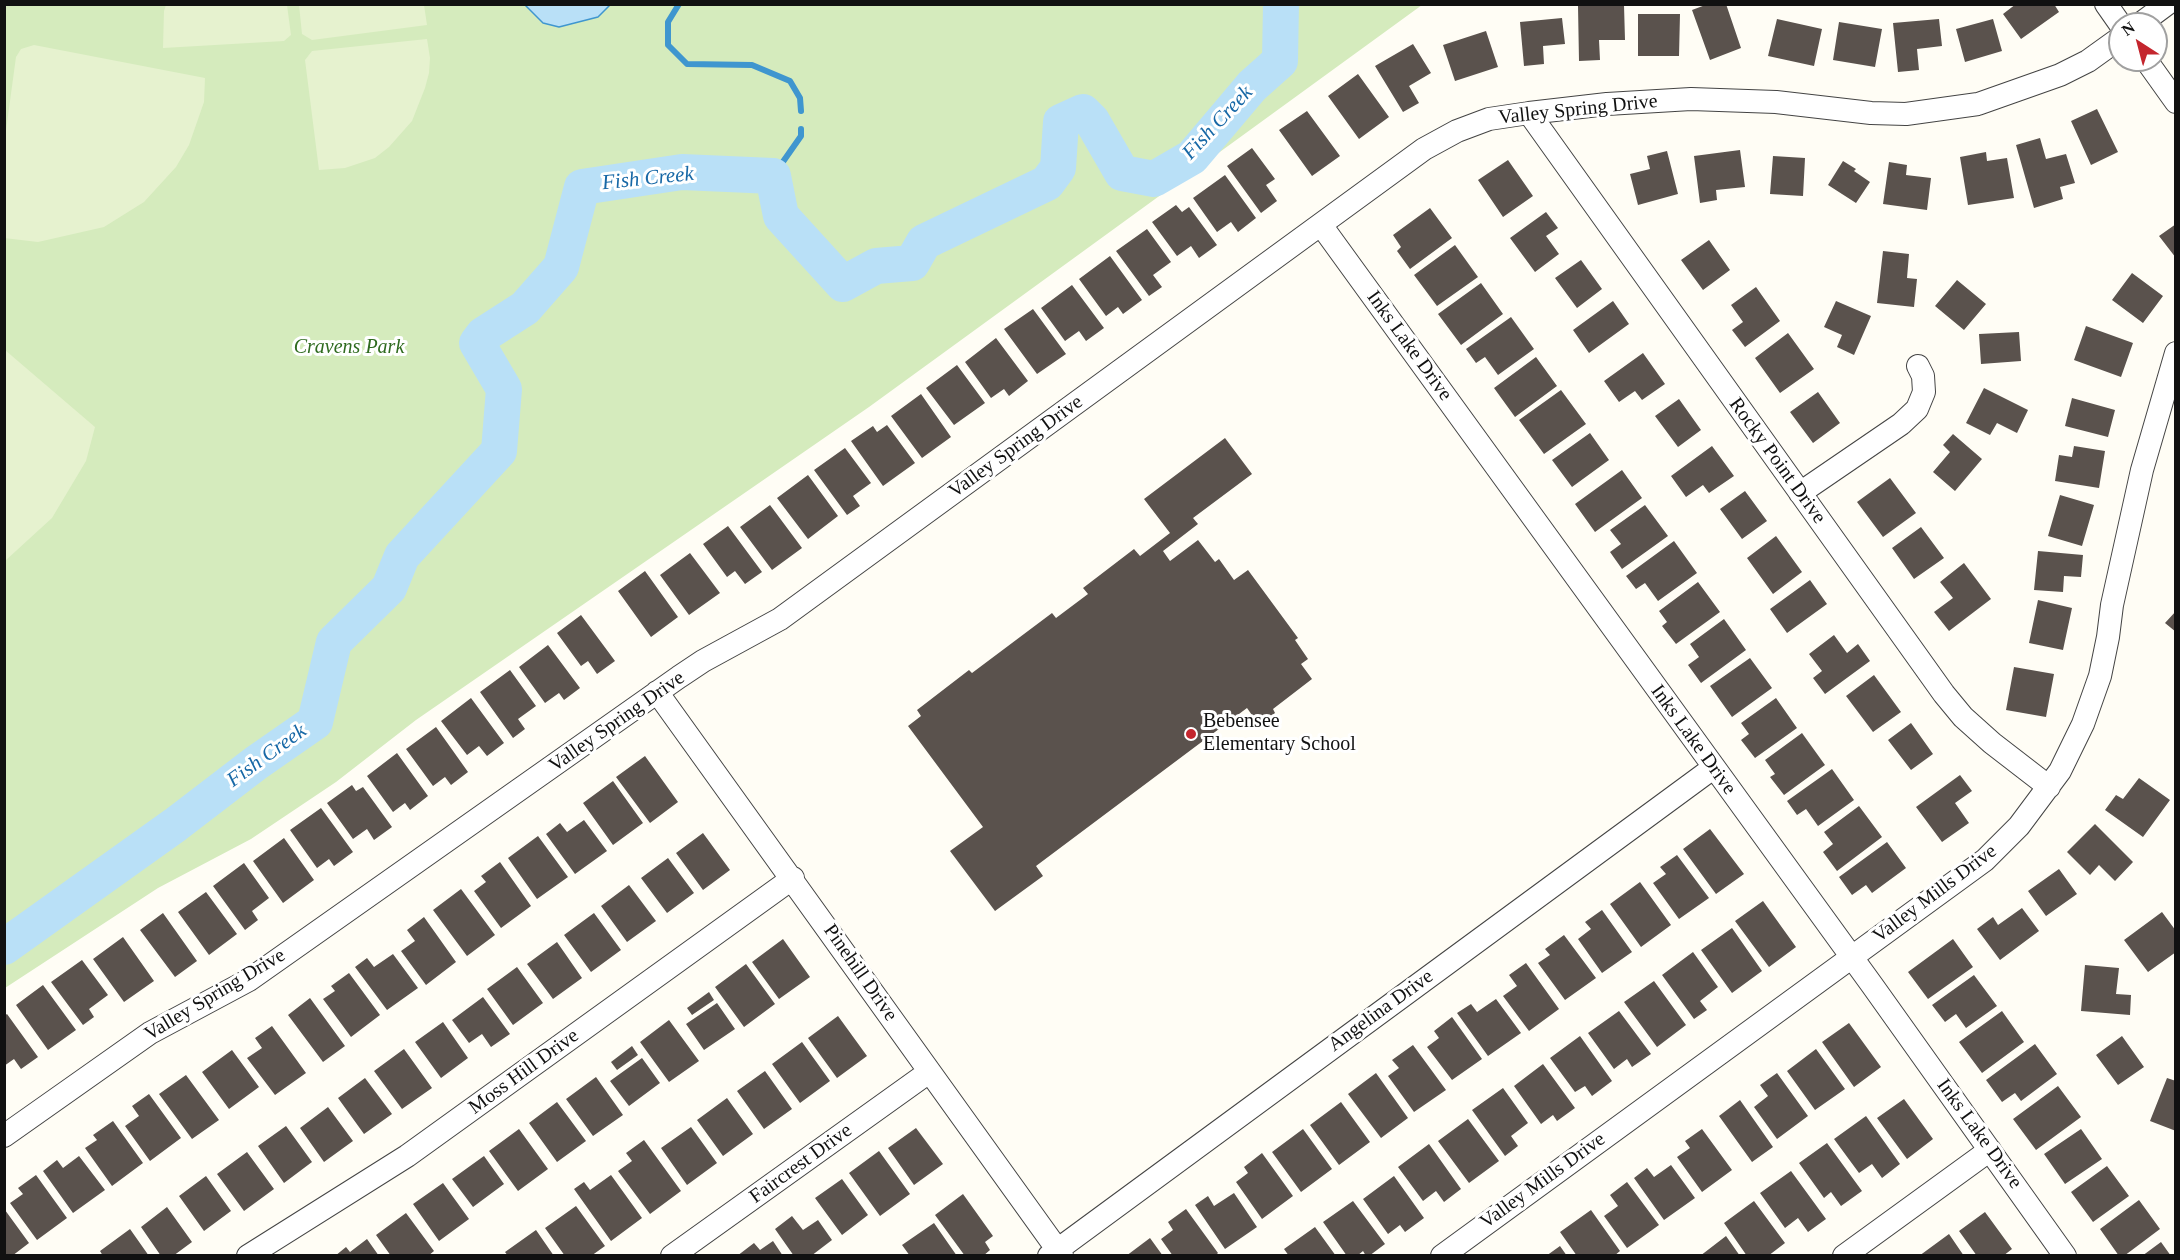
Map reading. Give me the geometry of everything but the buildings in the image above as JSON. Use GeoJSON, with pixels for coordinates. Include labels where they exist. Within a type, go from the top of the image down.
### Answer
{"type":"FeatureCollection","features":[{"type":"Feature","properties":{"kind":"street","name":"Valley Spring Drive"},"geometry":{"type":"LineString","coordinates":[[4,1136],[150,1033],[249,980],[703,661],[780,619],[1424,149],[1456,131],[1489,119],[1529,113],[1607,104],[1691,99],[1776,102],[1871,113],[1906,114],[1978,104],[2060,75],[2088,61],[2108,47]]}},
{"type":"Feature","properties":{"kind":"street"},"geometry":{"type":"LineString","coordinates":[[2154,72],[2175,102]]}},
{"type":"Feature","properties":{"kind":"street","name":"Rocky Point Drive"},"geometry":{"type":"LineString","coordinates":[[1529,113],[1944,694],[1963,717],[1992,743],[2049,786]]}},
{"type":"Feature","properties":{"kind":"street","name":"Inks Lake Drive"},"geometry":{"type":"LineString","coordinates":[[1321,225],[2065,1256]]}},
{"type":"Feature","properties":{"kind":"street","name":"Valley Mills Drive"},"geometry":{"type":"LineString","coordinates":[[1442,1256],[1984,860],[2019,826],[2060,771],[2083,724],[2100,675],[2112,605],[2142,470],[2169,401],[2175,353]]}},
{"type":"Feature","properties":{"kind":"street"},"geometry":{"type":"LineString","coordinates":[[1800,493],[1901,424],[1917,409],[1924,392],[1923,376],[1918,366]]}},
{"type":"Feature","properties":{"kind":"street","name":"Pinehill Drive"},"geometry":{"type":"LineString","coordinates":[[657,692],[793,878],[1056,1253]]}},
{"type":"Feature","properties":{"kind":"street","name":"Angelina Drive"},"geometry":{"type":"LineString","coordinates":[[1056,1253],[1713,768]]}},
{"type":"Feature","properties":{"kind":"street","name":"Moss Hill Drive"},"geometry":{"type":"LineString","coordinates":[[248,1256],[407,1156],[793,878]]}},
{"type":"Feature","properties":{"kind":"street","name":"Faircrest Drive"},"geometry":{"type":"LineString","coordinates":[[672,1256],[929,1072]]}},
{"type":"Feature","properties":{"kind":"street"},"geometry":{"type":"LineString","coordinates":[[1844,1256],[1990,1150]]}},
{"type":"Feature","properties":{"kind":"green space","name":"Cravens Park"},"geometry":{"type":"Polygon","coordinates":[[[5,5],[1422,5],[869,407],[416,720],[336,782],[251,839],[158,888],[5,988],[5,5]]]}},
{"type":"Feature","properties":{"kind":"green space"},"geometry":{"type":"Polygon","coordinates":[[[166,5],[287,5],[291,35],[284,41],[163,48],[166,5]]]}},
{"type":"Feature","properties":{"kind":"green space"},"geometry":{"type":"Polygon","coordinates":[[[299,5],[424,5],[427,25],[312,40],[302,34],[299,5]]]}},
{"type":"Feature","properties":{"kind":"green space"},"geometry":{"type":"Polygon","coordinates":[[[427,39],[430,58],[429,73],[412,121],[389,147],[375,158],[345,168],[319,170],[305,60],[312,51],[427,39]]]}},
{"type":"Feature","properties":{"kind":"green space"},"geometry":{"type":"Polygon","coordinates":[[[34,45],[205,78],[204,102],[189,145],[176,167],[144,202],[104,227],[38,242],[4,238],[4,145],[16,57],[21,49],[34,45]]]}},
{"type":"Feature","properties":{"kind":"green space"},"geometry":{"type":"Polygon","coordinates":[[[5,350],[95,427],[86,461],[52,518],[5,561],[5,350]]]}},
{"type":"Feature","properties":{"kind":"water"},"geometry":{"type":"Polygon","coordinates":[[[525,5],[610,5],[598,17],[559,27],[543,23],[525,5]]]}},
{"type":"Feature","properties":{"kind":"waterway"},"geometry":{"type":"LineString","coordinates":[[679,4],[668,22],[668,45],[687,64],[752,65],[790,81],[800,98],[801,111]]}},
{"type":"Feature","properties":{"kind":"waterway","name":"Fish Creek"},"geometry":{"type":"LineString","coordinates":[[4,947],[315,722],[334,642],[389,588],[402,556],[499,451],[504,389],[477,343],[483,335],[525,308],[561,267],[582,187],[682,172],[773,176],[781,216],[843,284],[876,266],[912,263],[924,242],[1047,183],[1058,168],[1061,122],[1083,112],[1092,121],[1122,173],[1154,179],[1192,157],[1252,86],[1280,61],[1281,4]]}},
{"type":"Feature","properties":{"kind":"waterway"},"geometry":{"type":"LineString","coordinates":[[773,176],[801,136],[801,129]]}},
{"type":"Feature","properties":{"kind":"place","name":"Bebensee Elementary School"},"geometry":{"type":"Point","coordinates":[1191,734]}}]}
